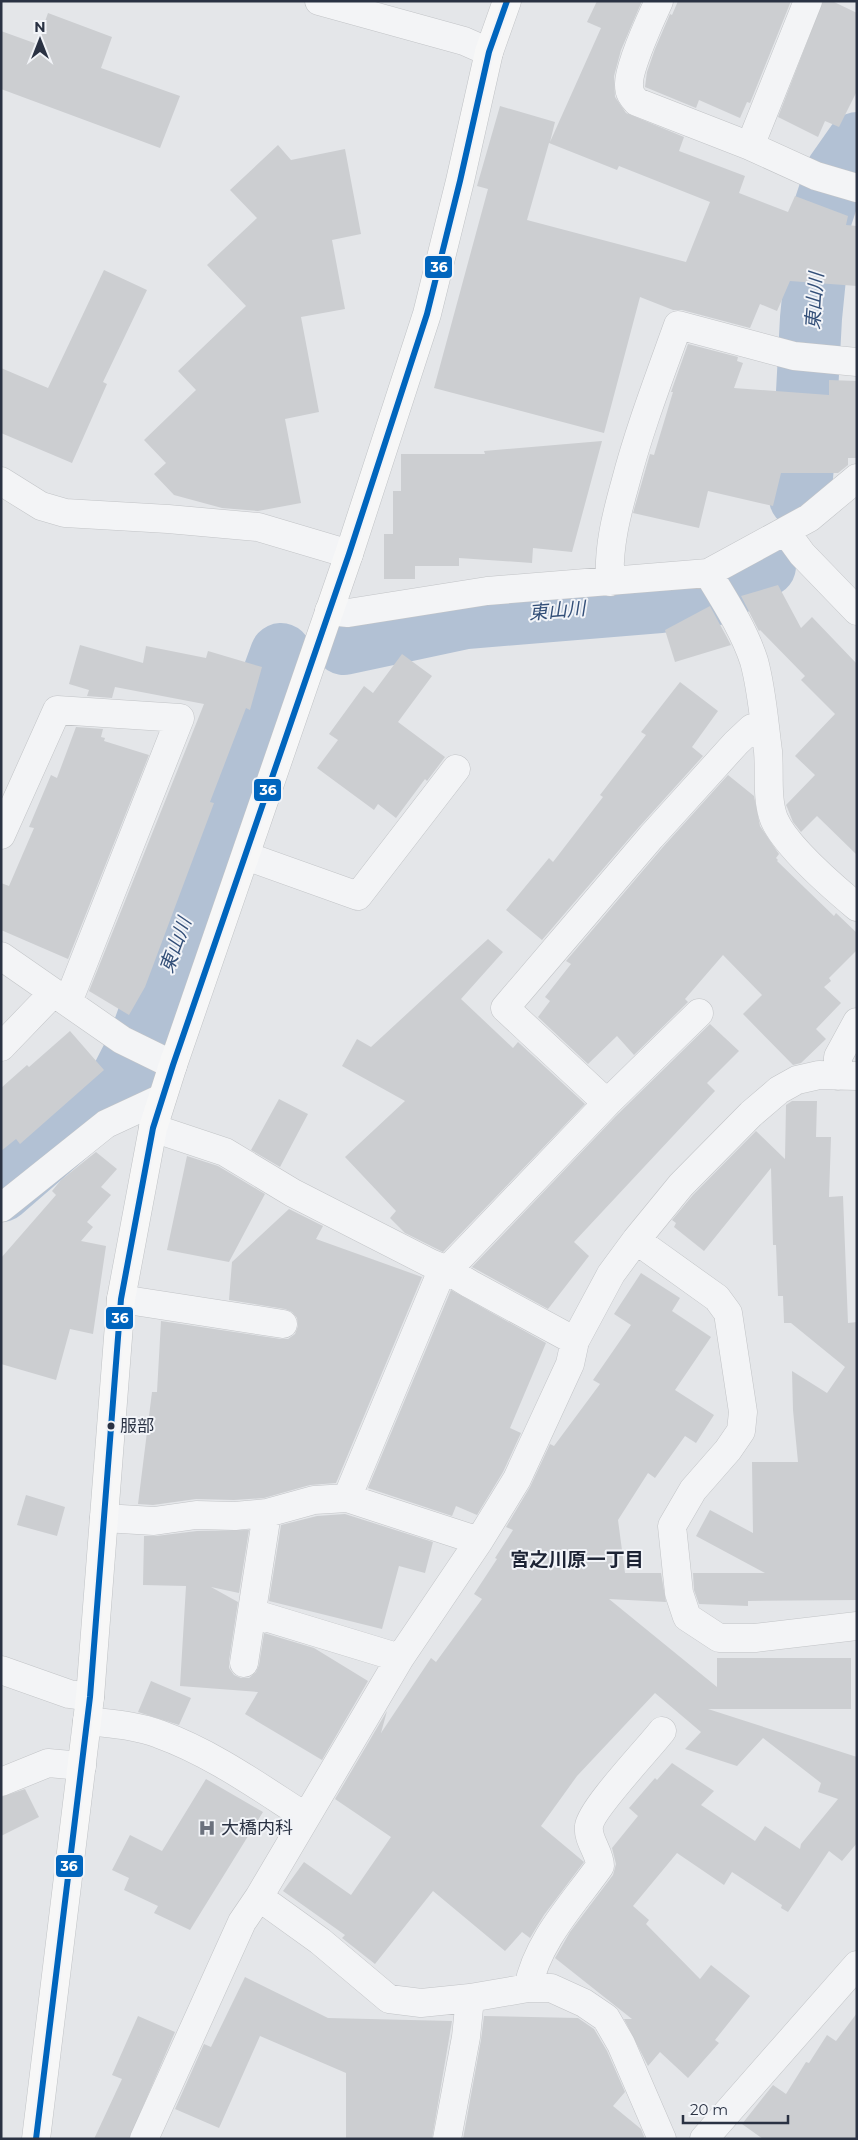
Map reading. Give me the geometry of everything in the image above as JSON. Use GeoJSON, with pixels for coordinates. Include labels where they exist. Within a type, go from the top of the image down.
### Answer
{"type":"FeatureCollection","features":[{"type":"Feature","properties":{"kind":"main road"},"geometry":{"type":"LineString","coordinates":[[36,2139],[88,1709],[121,1299],[153,1128],[173,1065],[350,554],[427,314],[489,52],[507,1]]}},
{"type":"Feature","properties":{"kind":"street"},"geometry":{"type":"LineString","coordinates":[[318,1],[348,5],[464,41],[489,52]]}},
{"type":"Feature","properties":{"kind":"street"},"geometry":{"type":"LineString","coordinates":[[659,1],[648,24],[629,84],[631,95],[637,102],[838,183]]}},
{"type":"Feature","properties":{"kind":"street"},"geometry":{"type":"LineString","coordinates":[[750,146],[808,1]]}},
{"type":"Feature","properties":{"kind":"street"},"geometry":{"type":"LineString","coordinates":[[610,582],[609,561],[616,516],[636,441],[678,325],[807,356],[857,362]]}},
{"type":"Feature","properties":{"kind":"street"},"geometry":{"type":"LineString","coordinates":[[329,611],[348,613],[487,592],[610,582],[715,585],[786,532],[809,518],[857,478]]}},
{"type":"Feature","properties":{"kind":"street"},"geometry":{"type":"LineString","coordinates":[[1,481],[40,506],[64,513],[168,519],[258,527],[295,540],[350,554]]}},
{"type":"Feature","properties":{"kind":"street"},"geometry":{"type":"LineString","coordinates":[[786,532],[802,554],[857,611]]}},
{"type":"Feature","properties":{"kind":"street"},"geometry":{"type":"LineString","coordinates":[[715,585],[744,636],[754,660],[760,684],[769,764],[769,790],[774,818],[790,844],[857,907]]}},
{"type":"Feature","properties":{"kind":"street"},"geometry":{"type":"LineString","coordinates":[[1,835],[57,710],[180,718],[60,997],[1,1047]]}},
{"type":"Feature","properties":{"kind":"street"},"geometry":{"type":"LineString","coordinates":[[607,1102],[505,1008],[651,837],[736,743],[752,728],[764,726]]}},
{"type":"Feature","properties":{"kind":"street"},"geometry":{"type":"LineString","coordinates":[[246,856],[358,896],[456,769]]}},
{"type":"Feature","properties":{"kind":"street"},"geometry":{"type":"LineString","coordinates":[[1,956],[122,1040],[173,1065]]}},
{"type":"Feature","properties":{"kind":"street"},"geometry":{"type":"LineString","coordinates":[[347,1498],[438,1280],[607,1102],[699,1013]]}},
{"type":"Feature","properties":{"kind":"street"},"geometry":{"type":"LineString","coordinates":[[144,2139],[242,1922],[259,1897],[400,1658],[479,1542],[517,1479],[570,1364],[576,1341],[611,1274],[681,1185],[751,1114],[779,1090],[797,1080],[819,1075],[847,1076],[838,1056],[857,1022]]}},
{"type":"Feature","properties":{"kind":"street"},"geometry":{"type":"LineString","coordinates":[[1,1208],[106,1124],[162,1098]]}},
{"type":"Feature","properties":{"kind":"street"},"geometry":{"type":"LineString","coordinates":[[153,1128],[225,1152],[293,1193],[447,1270],[576,1341]]}},
{"type":"Feature","properties":{"kind":"street"},"geometry":{"type":"LineString","coordinates":[[636,1240],[718,1298],[728,1313],[743,1412],[741,1431],[728,1450],[693,1490],[672,1526],[679,1593],[687,1617],[719,1638],[755,1638],[857,1626]]}},
{"type":"Feature","properties":{"kind":"street"},"geometry":{"type":"LineString","coordinates":[[121,1299],[283,1324]]}},
{"type":"Feature","properties":{"kind":"street"},"geometry":{"type":"LineString","coordinates":[[104,1518],[154,1520],[196,1515],[235,1516],[268,1513],[314,1500],[347,1498],[479,1542]]}},
{"type":"Feature","properties":{"kind":"street"},"geometry":{"type":"LineString","coordinates":[[244,1662],[268,1513]]}},
{"type":"Feature","properties":{"kind":"street"},"geometry":{"type":"LineString","coordinates":[[252,1613],[400,1658]]}},
{"type":"Feature","properties":{"kind":"street"},"geometry":{"type":"LineString","coordinates":[[1,1670],[69,1694],[88,1709],[134,1727],[158,1733],[189,1746],[233,1770],[306,1817]]}},
{"type":"Feature","properties":{"kind":"street"},"geometry":{"type":"LineString","coordinates":[[528,1988],[532,1969],[549,1935],[600,1866],[600,1858],[592,1842],[589,1826],[598,1808],[662,1731]]}},
{"type":"Feature","properties":{"kind":"street"},"geometry":{"type":"LineString","coordinates":[[1,1782],[48,1763],[82,1766]]}},
{"type":"Feature","properties":{"kind":"street"},"geometry":{"type":"LineString","coordinates":[[259,1897],[320,1941],[389,1999],[422,2002],[470,1998],[528,1988],[551,1988],[584,2003],[606,2018],[621,2044],[662,2139]]}},
{"type":"Feature","properties":{"kind":"street"},"geometry":{"type":"LineString","coordinates":[[704,2139],[857,1966]]}},
{"type":"Feature","properties":{"kind":"street"},"geometry":{"type":"LineString","coordinates":[[447,2139],[466,2037],[470,1998]]}},
{"type":"Feature","properties":{"kind":"building"},"geometry":{"type":"Polygon","coordinates":[[[597,1],[642,1],[621,50],[614,76],[615,97],[626,113],[684,137],[679,151],[745,176],[739,193],[788,212],[795,196],[848,216],[846,225],[857,226],[857,286],[790,281],[777,311],[760,304],[750,328],[682,310],[673,310],[640,297],[604,433],[434,388],[488,189],[477,186],[500,106],[555,122],[550,142],[601,28],[587,22],[597,1]],[[549,143],[527,220],[686,262],[710,202],[619,166],[617,170],[549,143]]]}},
{"type":"Feature","properties":{"kind":"building"},"geometry":{"type":"Polygon","coordinates":[[[678,1],[791,1],[750,103],[747,102],[740,118],[699,100],[696,108],[645,87],[647,72],[655,49],[670,14],[672,15],[678,1]]]}},
{"type":"Feature","properties":{"kind":"building"},"geometry":{"type":"Polygon","coordinates":[[[823,1],[832,1],[857,13],[857,91],[839,127],[825,121],[818,137],[778,117],[823,1]]]}},
{"type":"Feature","properties":{"kind":"building"},"geometry":{"type":"Polygon","coordinates":[[[48,13],[112,37],[101,68],[180,96],[160,148],[1,89],[1,31],[37,44],[48,13]]]}},
{"type":"Feature","properties":{"kind":"building"},"geometry":{"type":"Polygon","coordinates":[[[278,145],[291,160],[345,149],[361,234],[332,240],[345,309],[301,317],[319,412],[285,419],[301,503],[258,511],[222,508],[174,495],[154,474],[166,463],[144,440],[196,390],[178,371],[246,306],[207,265],[257,218],[230,190],[278,145]]]}},
{"type":"Feature","properties":{"kind":"building"},"geometry":{"type":"Polygon","coordinates":[[[104,270],[147,290],[103,382],[107,384],[72,463],[1,433],[1,368],[48,388],[104,270]]]}},
{"type":"Feature","properties":{"kind":"building"},"geometry":{"type":"Polygon","coordinates":[[[688,344],[738,357],[737,361],[743,363],[734,388],[829,395],[829,380],[857,381],[857,458],[848,458],[848,465],[838,473],[781,473],[773,506],[708,491],[699,528],[633,513],[650,454],[654,455],[673,392],[671,392],[688,344]]]}},
{"type":"Feature","properties":{"kind":"building"},"geometry":{"type":"Polygon","coordinates":[[[602,441],[572,552],[533,548],[532,563],[459,558],[459,566],[415,566],[415,579],[384,579],[384,534],[393,534],[393,491],[401,491],[401,454],[485,454],[484,451],[602,441]]]}},
{"type":"Feature","properties":{"kind":"building"},"geometry":{"type":"Polygon","coordinates":[[[778,585],[801,628],[812,617],[857,664],[857,855],[817,816],[801,832],[793,822],[786,805],[815,775],[795,756],[835,714],[801,680],[805,676],[759,631],[741,596],[778,585]]]}},
{"type":"Feature","properties":{"kind":"building"},"geometry":{"type":"Polygon","coordinates":[[[710,606],[731,645],[675,662],[665,630],[710,606]]]}},
{"type":"Feature","properties":{"kind":"building"},"geometry":{"type":"Polygon","coordinates":[[[80,645],[143,663],[146,646],[206,658],[208,651],[262,667],[250,710],[246,708],[210,802],[214,803],[145,987],[129,1015],[89,991],[204,704],[115,687],[112,698],[87,696],[89,690],[69,684],[80,645]]]}},
{"type":"Feature","properties":{"kind":"building"},"geometry":{"type":"Polygon","coordinates":[[[402,654],[432,676],[398,722],[445,757],[427,781],[425,779],[396,818],[378,804],[374,810],[317,768],[338,740],[329,734],[364,686],[373,693],[402,654]]]}},
{"type":"Feature","properties":{"kind":"building"},"geometry":{"type":"Polygon","coordinates":[[[680,682],[718,711],[692,747],[703,756],[542,940],[506,910],[549,858],[553,862],[603,797],[600,795],[646,735],[641,732],[680,682]]]}},
{"type":"Feature","properties":{"kind":"building"},"geometry":{"type":"Polygon","coordinates":[[[76,727],[103,729],[101,737],[105,738],[104,741],[149,755],[68,959],[1,930],[1,883],[9,886],[34,828],[29,827],[51,775],[57,778],[76,727]]]}},
{"type":"Feature","properties":{"kind":"building"},"geometry":{"type":"Polygon","coordinates":[[[728,775],[754,796],[760,826],[779,854],[776,858],[777,861],[834,916],[836,913],[857,933],[857,950],[829,978],[831,981],[824,987],[841,1003],[816,1029],[826,1039],[801,1063],[793,1065],[743,1014],[762,995],[723,955],[685,999],[688,1002],[634,1055],[617,1036],[588,1064],[538,1017],[550,1001],[545,997],[571,964],[566,961],[663,847],[728,775]]]}},
{"type":"Feature","properties":{"kind":"building"},"geometry":{"type":"Polygon","coordinates":[[[488,939],[503,952],[461,999],[513,1048],[518,1042],[585,1104],[443,1252],[405,1233],[390,1218],[396,1211],[345,1157],[405,1101],[342,1066],[357,1039],[371,1047],[488,939]]]}},
{"type":"Feature","properties":{"kind":"building"},"geometry":{"type":"Polygon","coordinates":[[[710,1024],[739,1051],[707,1083],[715,1091],[574,1242],[589,1256],[548,1309],[472,1267],[616,1116],[710,1024]]]}},
{"type":"Feature","properties":{"kind":"building"},"geometry":{"type":"Polygon","coordinates":[[[70,1031],[104,1070],[20,1144],[16,1139],[1,1151],[1,1088],[27,1065],[29,1067],[70,1031]]]}},
{"type":"Feature","properties":{"kind":"building"},"geometry":{"type":"Polygon","coordinates":[[[279,1099],[308,1114],[280,1167],[251,1150],[279,1099]]]}},
{"type":"Feature","properties":{"kind":"building"},"geometry":{"type":"Polygon","coordinates":[[[792,1101],[817,1101],[816,1137],[831,1137],[829,1197],[843,1196],[848,1323],[857,1322],[857,1600],[748,1601],[748,1606],[699,1604],[694,1590],[693,1573],[765,1573],[696,1536],[710,1510],[753,1533],[752,1462],[798,1462],[793,1410],[792,1371],[827,1393],[845,1367],[791,1323],[784,1323],[783,1296],[778,1296],[776,1245],[773,1245],[771,1168],[704,1251],[674,1227],[676,1223],[672,1220],[693,1195],[756,1131],[785,1159],[786,1105],[792,1101]]]}},
{"type":"Feature","properties":{"kind":"building"},"geometry":{"type":"Polygon","coordinates":[[[96,1152],[117,1169],[101,1187],[111,1195],[87,1222],[93,1227],[81,1241],[106,1246],[93,1334],[70,1329],[56,1380],[1,1364],[1,1258],[56,1195],[52,1191],[61,1180],[96,1152]]]}},
{"type":"Feature","properties":{"kind":"building"},"geometry":{"type":"Polygon","coordinates":[[[187,1156],[218,1166],[265,1194],[229,1262],[167,1250],[187,1156]]]}},
{"type":"Feature","properties":{"kind":"building"},"geometry":{"type":"Polygon","coordinates":[[[289,1209],[323,1226],[316,1239],[422,1277],[336,1483],[310,1485],[264,1498],[234,1500],[196,1499],[153,1505],[138,1504],[152,1392],[157,1392],[161,1321],[281,1339],[288,1339],[295,1334],[298,1326],[297,1318],[292,1312],[285,1309],[229,1300],[232,1262],[289,1209]]]}},
{"type":"Feature","properties":{"kind":"building"},"geometry":{"type":"Polygon","coordinates":[[[641,1273],[680,1298],[672,1311],[711,1337],[675,1390],[714,1415],[696,1443],[685,1436],[655,1478],[648,1473],[618,1520],[625,1573],[661,1573],[666,1602],[609,1599],[717,1687],[717,1658],[851,1658],[851,1709],[708,1709],[857,1757],[857,1843],[842,1861],[829,1851],[788,1912],[781,1908],[782,1905],[732,1872],[724,1885],[677,1853],[633,1906],[649,1920],[646,1924],[700,1979],[711,1965],[750,1996],[715,2040],[719,2043],[688,2078],[660,2052],[648,2066],[624,2019],[632,2019],[555,1958],[570,1932],[613,1875],[616,1864],[612,1848],[638,1816],[629,1808],[655,1778],[657,1780],[672,1763],[714,1791],[701,1805],[755,1841],[765,1826],[800,1849],[801,1844],[838,1799],[818,1792],[821,1783],[763,1738],[737,1766],[685,1749],[701,1732],[655,1693],[577,1776],[541,1826],[584,1862],[544,1915],[530,1938],[522,1932],[505,1951],[433,1891],[375,1964],[342,1938],[345,1935],[283,1891],[304,1862],[351,1895],[391,1837],[335,1799],[387,1711],[381,1733],[431,1658],[436,1662],[482,1599],[474,1594],[513,1530],[506,1527],[530,1487],[550,1444],[554,1446],[600,1384],[593,1380],[631,1325],[614,1314],[641,1273]]]}},
{"type":"Feature","properties":{"kind":"building"},"geometry":{"type":"Polygon","coordinates":[[[451,1290],[546,1343],[510,1428],[521,1433],[503,1472],[477,1515],[456,1506],[452,1516],[368,1488],[451,1290]]]}},
{"type":"Feature","properties":{"kind":"building"},"geometry":{"type":"Polygon","coordinates":[[[26,1495],[65,1507],[57,1536],[17,1525],[26,1495]]]}},
{"type":"Feature","properties":{"kind":"building"},"geometry":{"type":"Polygon","coordinates":[[[345,1514],[433,1542],[425,1573],[399,1566],[382,1629],[269,1601],[281,1525],[317,1516],[345,1514]]]}},
{"type":"Feature","properties":{"kind":"building"},"geometry":{"type":"Polygon","coordinates":[[[249,1530],[239,1593],[211,1587],[238,1602],[229,1661],[229,1668],[234,1675],[241,1678],[249,1678],[256,1672],[259,1665],[264,1633],[314,1648],[368,1681],[322,1760],[245,1714],[258,1692],[180,1686],[186,1586],[143,1585],[144,1536],[197,1531],[249,1530]]]}},
{"type":"Feature","properties":{"kind":"building"},"geometry":{"type":"Polygon","coordinates":[[[151,1681],[191,1698],[179,1725],[138,1712],[151,1681]]]}},
{"type":"Feature","properties":{"kind":"building"},"geometry":{"type":"Polygon","coordinates":[[[206,1779],[263,1812],[190,1930],[154,1913],[158,1906],[124,1890],[129,1878],[112,1870],[130,1835],[162,1851],[206,1779]]]}},
{"type":"Feature","properties":{"kind":"building"},"geometry":{"type":"Polygon","coordinates":[[[25,1789],[39,1817],[1,1836],[1,1797],[25,1789]]]}},
{"type":"Feature","properties":{"kind":"building"},"geometry":{"type":"Polygon","coordinates":[[[245,1977],[328,2018],[452,2021],[432,2139],[346,2139],[346,2073],[260,2036],[219,2128],[175,2109],[204,2044],[211,2047],[245,1977]]]}},
{"type":"Feature","properties":{"kind":"building"},"geometry":{"type":"Polygon","coordinates":[[[857,2013],[857,2139],[763,2139],[742,2124],[773,2085],[786,2094],[806,2062],[809,2063],[827,2035],[836,2041],[857,2013]]]}},
{"type":"Feature","properties":{"kind":"building"},"geometry":{"type":"Polygon","coordinates":[[[138,2016],[175,2032],[129,2139],[94,2139],[122,2079],[112,2075],[138,2016]]]}},
{"type":"Feature","properties":{"kind":"building"},"geometry":{"type":"Polygon","coordinates":[[[484,2016],[578,2018],[594,2029],[607,2051],[625,2092],[613,2106],[641,2129],[645,2139],[463,2139],[484,2016]]]}},
{"type":"Feature","properties":{"kind":"waterway","name":"東山川"},"geometry":{"type":"LineString","coordinates":[[800,498],[811,318],[821,218],[836,173],[857,143]]}},
{"type":"Feature","properties":{"kind":"waterway","name":"東山川"},"geometry":{"type":"LineString","coordinates":[[344,644],[466,618],[660,602],[717,594],[765,566]]}},
{"type":"Feature","properties":{"kind":"waterway","name":"東山川"},"geometry":{"type":"LineString","coordinates":[[1,1191],[114,1093],[137,1048],[281,654]]}},
{"type":"Feature","properties":{"kind":"transit line","name":"36"},"geometry":{"type":"LineString","coordinates":[[36,2139],[90,1697],[121,1299],[153,1128],[349,554],[427,314],[489,52],[507,1]]}},
{"type":"Feature","properties":{"kind":"place","name":"服部"},"geometry":{"type":"Point","coordinates":[111,1426]}},
{"type":"Feature","properties":{"kind":"place","name":"大橋内科"},"geometry":{"type":"Point","coordinates":[207,1828]}},
{"type":"Feature","properties":{"kind":"district","name":"宮之川原一丁目"},"geometry":{"type":"Point","coordinates":[577,1559]}}]}
